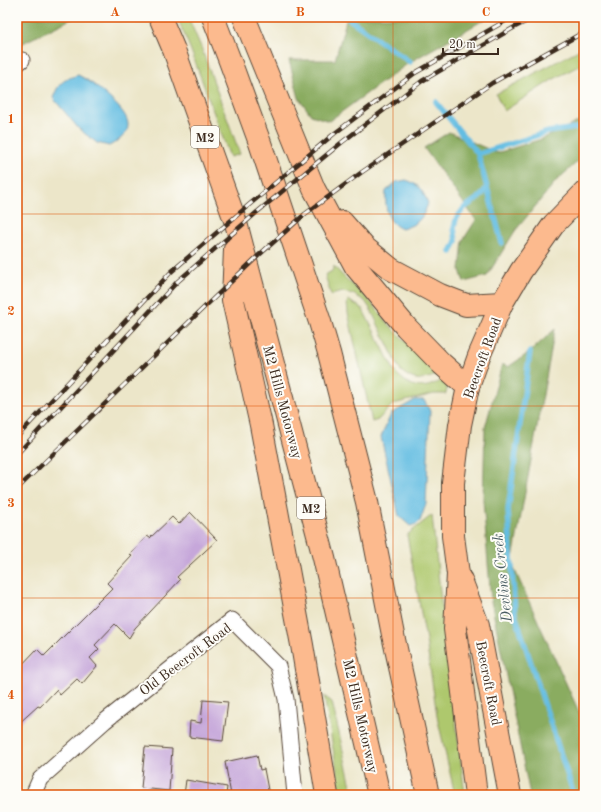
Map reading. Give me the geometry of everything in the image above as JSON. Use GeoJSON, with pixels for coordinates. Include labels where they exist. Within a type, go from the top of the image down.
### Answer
{"type":"FeatureCollection","features":[{"type":"Feature","properties":{"kind":"main road","name":"M2 Hills Motorway"},"geometry":{"type":"LineString","coordinates":[[160,17],[174,50],[236,224],[324,558],[379,795]]}},
{"type":"Feature","properties":{"kind":"main road"},"geometry":{"type":"LineString","coordinates":[[213,17],[260,142],[329,353],[367,502],[393,635],[428,795]]}},
{"type":"Feature","properties":{"kind":"main road"},"geometry":{"type":"LineString","coordinates":[[244,17],[314,189],[356,267],[406,327],[442,364],[468,387]]}},
{"type":"Feature","properties":{"kind":"main road"},"geometry":{"type":"LineString","coordinates":[[314,189],[364,247],[391,269],[440,295],[466,305],[502,303]]}},
{"type":"Feature","properties":{"kind":"main road","name":"Beecroft Road"},"geometry":{"type":"LineString","coordinates":[[476,795],[455,629],[458,574],[453,536],[453,482],[460,425],[468,387],[479,356],[502,303],[521,271],[554,224],[584,193]]}},
{"type":"Feature","properties":{"kind":"main road","name":"M2"},"geometry":{"type":"LineString","coordinates":[[236,224],[233,300],[270,472],[301,637],[327,795]]}},
{"type":"Feature","properties":{"kind":"main road","name":"Beecroft Road"},"geometry":{"type":"LineString","coordinates":[[458,574],[478,625],[510,795]]}},
{"type":"Feature","properties":{"kind":"street","name":"Old Beecroft Road"},"geometry":{"type":"LineString","coordinates":[[33,795],[40,779],[105,721],[232,620],[278,666],[286,699],[295,795]]}},
{"type":"Feature","properties":{"kind":"green space"},"geometry":{"type":"Polygon","coordinates":[[[17,17],[75,17],[17,46],[17,17]]]}},
{"type":"Feature","properties":{"kind":"green space"},"geometry":{"type":"Polygon","coordinates":[[[177,17],[188,17],[201,47],[240,154],[230,157],[177,17]]]}},
{"type":"Feature","properties":{"kind":"green space"},"geometry":{"type":"Polygon","coordinates":[[[347,17],[489,17],[410,62],[329,121],[311,115],[299,98],[289,60],[335,60],[347,17]]]}},
{"type":"Feature","properties":{"kind":"green space"},"geometry":{"type":"Polygon","coordinates":[[[584,47],[584,63],[552,80],[504,111],[496,94],[584,47]]]}},
{"type":"Feature","properties":{"kind":"green space"},"geometry":{"type":"Polygon","coordinates":[[[584,119],[584,156],[556,181],[515,231],[487,276],[464,282],[460,270],[463,240],[476,220],[424,148],[449,132],[497,153],[542,139],[584,119]]]}},
{"type":"Feature","properties":{"kind":"green space"},"geometry":{"type":"Polygon","coordinates":[[[334,266],[368,299],[393,329],[437,372],[437,375],[417,379],[409,377],[400,370],[371,310],[365,301],[353,294],[343,292],[331,295],[325,275],[332,271],[334,266]]]}},
{"type":"Feature","properties":{"kind":"green space"},"geometry":{"type":"Polygon","coordinates":[[[348,300],[362,308],[395,372],[401,378],[418,387],[424,387],[445,378],[448,382],[446,394],[434,394],[393,404],[378,420],[372,422],[348,313],[348,300]]]}},
{"type":"Feature","properties":{"kind":"green space"},"geometry":{"type":"Polygon","coordinates":[[[555,329],[512,564],[584,723],[584,795],[530,795],[491,601],[483,500],[485,428],[502,364],[508,367],[530,352],[555,329]]]}},
{"type":"Feature","properties":{"kind":"green space"},"geometry":{"type":"Polygon","coordinates":[[[432,515],[465,795],[455,795],[437,716],[426,640],[407,535],[432,515]]]}},
{"type":"Feature","properties":{"kind":"green space"},"geometry":{"type":"Polygon","coordinates":[[[324,696],[332,702],[353,795],[341,795],[324,696]]]}},
{"type":"Feature","properties":{"kind":"water"},"geometry":{"type":"Polygon","coordinates":[[[78,75],[103,92],[120,108],[127,121],[128,127],[125,133],[119,140],[109,146],[97,143],[79,129],[53,98],[57,88],[62,82],[78,75]]]}},
{"type":"Feature","properties":{"kind":"water"},"geometry":{"type":"Polygon","coordinates":[[[406,180],[420,188],[428,203],[422,217],[416,223],[402,229],[393,223],[390,218],[386,208],[386,191],[396,182],[406,180]]]}},
{"type":"Feature","properties":{"kind":"water"},"geometry":{"type":"Polygon","coordinates":[[[415,400],[424,400],[430,411],[426,504],[420,521],[417,524],[410,526],[399,516],[381,437],[391,414],[415,400]]]}},
{"type":"Feature","properties":{"kind":"building"},"geometry":{"type":"Polygon","coordinates":[[[190,512],[217,540],[177,577],[180,580],[135,628],[129,638],[115,624],[95,645],[99,649],[90,658],[97,666],[82,684],[77,679],[60,695],[56,690],[40,707],[38,706],[17,725],[17,670],[37,649],[44,656],[112,588],[107,583],[132,556],[130,555],[147,536],[150,538],[172,517],[179,524],[190,512]]]}},
{"type":"Feature","properties":{"kind":"building"},"geometry":{"type":"Polygon","coordinates":[[[203,700],[228,702],[223,741],[189,737],[190,721],[201,723],[203,700]]]}},
{"type":"Feature","properties":{"kind":"building"},"geometry":{"type":"Polygon","coordinates":[[[145,747],[172,749],[169,791],[141,788],[145,747]]]}},
{"type":"Feature","properties":{"kind":"building"},"geometry":{"type":"Polygon","coordinates":[[[257,755],[260,770],[264,769],[269,795],[231,795],[225,762],[257,755]]]}},
{"type":"Feature","properties":{"kind":"building"},"geometry":{"type":"Polygon","coordinates":[[[186,780],[227,787],[226,795],[184,795],[186,780]]]}},
{"type":"Feature","properties":{"kind":"waterway","name":"Devlins Creek"},"geometry":{"type":"LineString","coordinates":[[349,19],[410,62]]}},
{"type":"Feature","properties":{"kind":"waterway","name":"Devlins Creek"},"geometry":{"type":"LineString","coordinates":[[436,102],[478,154],[502,243]]}},
{"type":"Feature","properties":{"kind":"waterway"},"geometry":{"type":"LineString","coordinates":[[478,154],[548,132],[584,127]]}},
{"type":"Feature","properties":{"kind":"waterway"},"geometry":{"type":"LineString","coordinates":[[451,252],[456,241],[454,228],[456,219],[464,208],[481,196],[487,187]]}},
{"type":"Feature","properties":{"kind":"waterway","name":"Devlins Creek"},"geometry":{"type":"LineString","coordinates":[[530,352],[508,510],[515,614],[574,795]]}},
{"type":"Feature","properties":{"kind":"railway"},"geometry":{"type":"LineString","coordinates":[[17,437],[171,272],[250,204],[335,133],[415,73],[512,17]]}},
{"type":"Feature","properties":{"kind":"railway"},"geometry":{"type":"LineString","coordinates":[[17,454],[177,282],[256,213],[341,143],[422,81],[535,17]]}},
{"type":"Feature","properties":{"kind":"railway"},"geometry":{"type":"LineString","coordinates":[[17,489],[258,256],[305,214],[362,172],[492,83],[584,32]]}}]}
